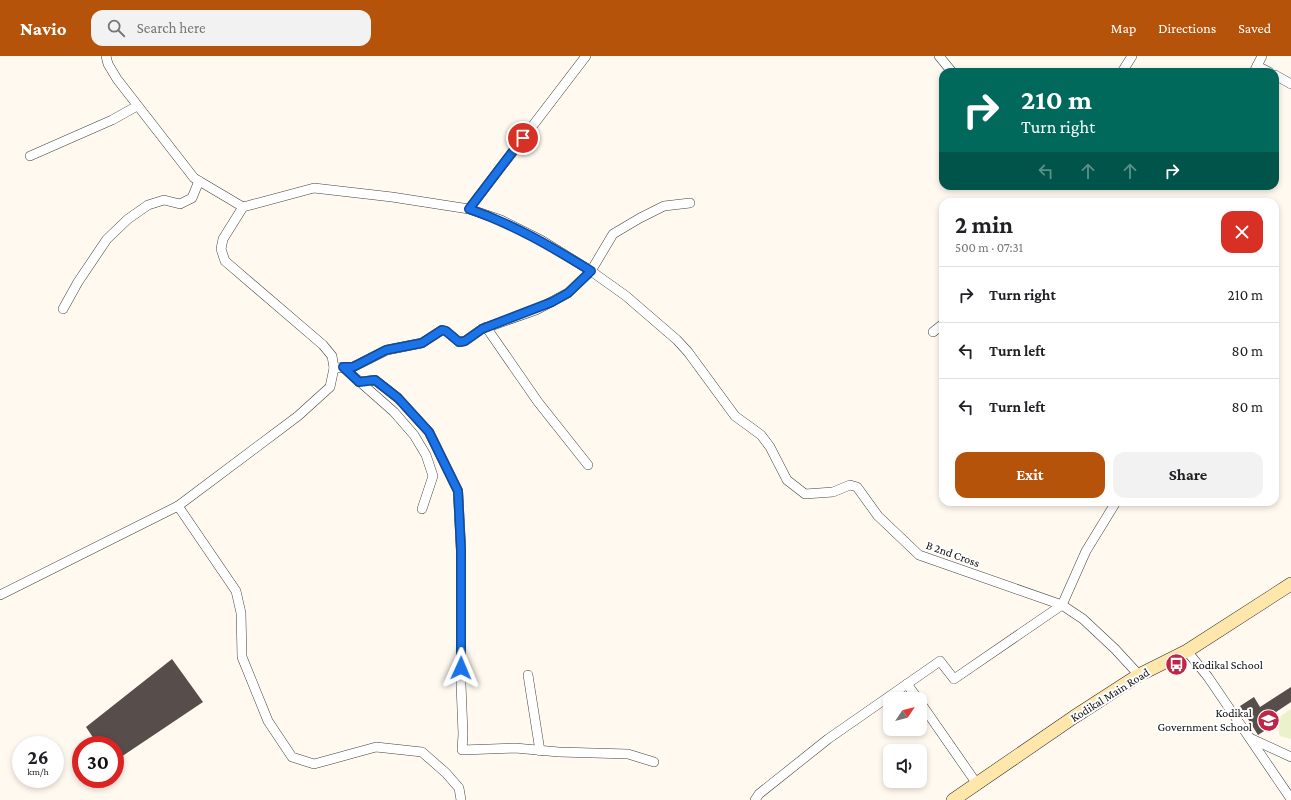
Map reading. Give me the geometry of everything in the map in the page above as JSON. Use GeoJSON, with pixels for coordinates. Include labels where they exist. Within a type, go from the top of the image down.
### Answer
{"type":"FeatureCollection","features":[{"type":"Feature","properties":{"kind":"street"},"geometry":{"type":"LineString","coordinates":[[106,56],[108,64],[117,79],[194,178],[243,207]]}},
{"type":"Feature","properties":{"kind":"street"},"geometry":{"type":"LineString","coordinates":[[469,209],[586,56]]}},
{"type":"Feature","properties":{"kind":"street"},"geometry":{"type":"LineString","coordinates":[[1124,68],[1132,56]]}},
{"type":"Feature","properties":{"kind":"street"},"geometry":{"type":"LineString","coordinates":[[1256,68],[1262,56]]}},
{"type":"Feature","properties":{"kind":"street"},"geometry":{"type":"LineString","coordinates":[[941,57],[949,68]]}},
{"type":"Feature","properties":{"kind":"street"},"geometry":{"type":"LineString","coordinates":[[1279,77],[1291,84]]}},
{"type":"Feature","properties":{"kind":"street"},"geometry":{"type":"LineString","coordinates":[[30,156],[105,123],[137,106]]}},
{"type":"Feature","properties":{"kind":"street"},"geometry":{"type":"LineString","coordinates":[[63,309],[78,282],[107,239],[128,218],[148,205],[164,200],[180,204],[192,198],[200,181]]}},
{"type":"Feature","properties":{"kind":"street"},"geometry":{"type":"LineString","coordinates":[[422,508],[432,476],[426,455],[414,435],[394,412],[359,382],[339,368],[323,345],[225,261],[221,250],[223,239],[243,207],[314,188],[392,197],[469,209],[501,220],[541,240],[591,271]]}},
{"type":"Feature","properties":{"kind":"street"},"geometry":{"type":"LineString","coordinates":[[339,368],[353,367],[386,350],[422,343],[442,330],[446,331],[459,342],[465,341],[486,327],[552,302],[568,293],[591,271],[614,234],[640,218],[664,206],[690,203]]}},
{"type":"Feature","properties":{"kind":"street","name":"B 2nd Cross"},"geometry":{"type":"LineString","coordinates":[[591,271],[626,296],[677,340],[688,352],[735,416],[761,435],[770,447],[787,480],[804,494],[833,492],[850,485],[857,487],[878,516],[896,536],[919,555],[1062,604],[1083,619],[1115,649],[1139,675]]}},
{"type":"Feature","properties":{"kind":"street"},"geometry":{"type":"LineString","coordinates":[[486,327],[538,402],[588,465]]}},
{"type":"Feature","properties":{"kind":"street"},"geometry":{"type":"LineString","coordinates":[[933,332],[939,327]]}},
{"type":"Feature","properties":{"kind":"street"},"geometry":{"type":"LineString","coordinates":[[0,595],[178,506],[298,416],[330,387],[339,368]]}},
{"type":"Feature","properties":{"kind":"street"},"geometry":{"type":"LineString","coordinates":[[359,382],[375,380],[398,398],[429,432],[458,491],[461,550],[462,750],[515,748],[540,751],[628,754],[654,762]]}},
{"type":"Feature","properties":{"kind":"street"},"geometry":{"type":"LineString","coordinates":[[178,506],[236,591],[241,613],[242,657],[268,721],[292,757],[314,764],[376,747],[422,752],[446,773],[459,788],[461,800]]}},
{"type":"Feature","properties":{"kind":"street"},"geometry":{"type":"LineString","coordinates":[[755,800],[759,794],[828,739],[940,661],[954,679],[1062,604],[1086,552],[1114,506]]}},
{"type":"Feature","properties":{"kind":"street","name":"Kodikal Main Road"},"geometry":{"type":"LineString","coordinates":[[953,800],[1074,717],[1139,675],[1187,651],[1291,584]]}},
{"type":"Feature","properties":{"kind":"street"},"geometry":{"type":"LineString","coordinates":[[1187,651],[1208,677],[1291,799]]}},
{"type":"Feature","properties":{"kind":"street"},"geometry":{"type":"LineString","coordinates":[[528,675],[540,751]]}},
{"type":"Feature","properties":{"kind":"street"},"geometry":{"type":"LineString","coordinates":[[907,684],[913,692]]}},
{"type":"Feature","properties":{"kind":"street"},"geometry":{"type":"LineString","coordinates":[[927,712],[977,784]]}},
{"type":"Feature","properties":{"kind":"street"},"geometry":{"type":"LineString","coordinates":[[1249,738],[1291,757]]}},
{"type":"Feature","properties":{"kind":"green space"},"geometry":{"type":"Polygon","coordinates":[[[1291,709],[1291,739],[1280,736],[1278,729],[1281,716],[1291,709]]]}},
{"type":"Feature","properties":{"kind":"building"},"geometry":{"type":"Polygon","coordinates":[[[172,659],[203,702],[124,755],[124,736],[92,736],[86,727],[172,659]]]}},
{"type":"Feature","properties":{"kind":"building"},"geometry":{"type":"Polygon","coordinates":[[[1291,687],[1291,702],[1267,718],[1272,726],[1258,735],[1240,706],[1254,697],[1260,707],[1291,687]]]}},
{"type":"Feature","properties":{"kind":"place","name":"Kodikal School"},"geometry":{"type":"Point","coordinates":[1176,665]}},
{"type":"Feature","properties":{"kind":"place","name":"Kodikal Government School"},"geometry":{"type":"Point","coordinates":[1268,720]}},
{"type":"Feature","properties":{"kind":"route"},"geometry":{"type":"LineString","coordinates":[[461,668],[461,550],[458,491],[429,432],[398,398],[375,380],[359,382],[343,367],[353,367],[386,350],[422,343],[442,330],[446,331],[453,339],[459,342],[465,341],[482,329],[536,310],[552,302],[568,293],[591,271],[541,240],[501,220],[469,209],[523,138]]}}]}
